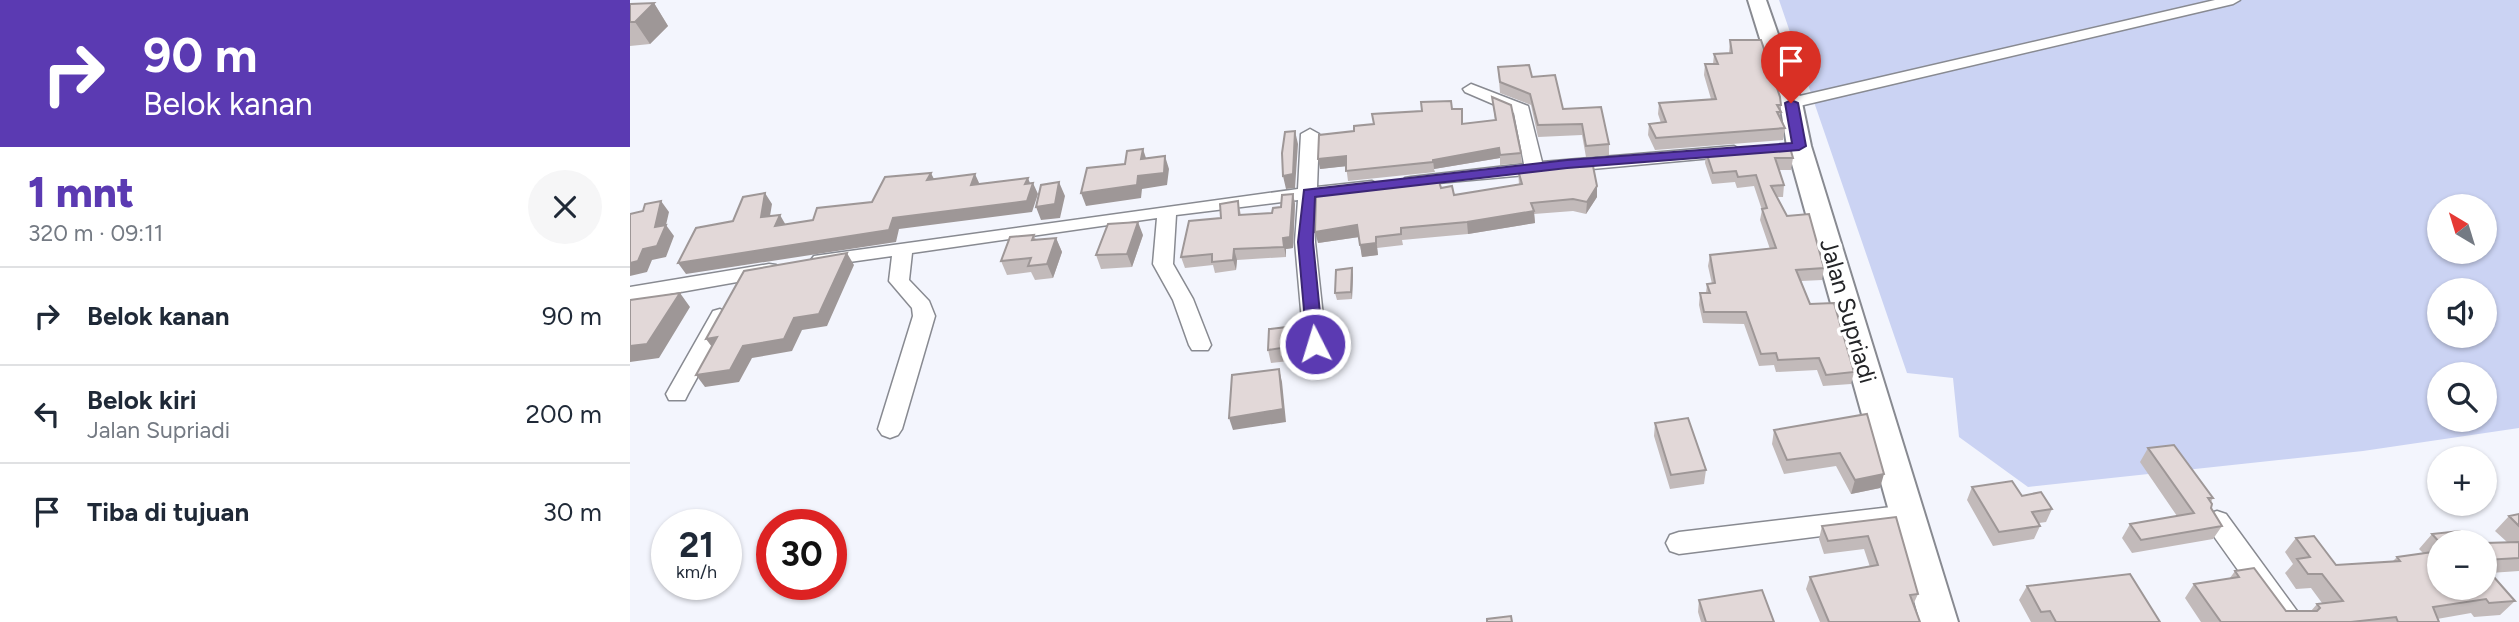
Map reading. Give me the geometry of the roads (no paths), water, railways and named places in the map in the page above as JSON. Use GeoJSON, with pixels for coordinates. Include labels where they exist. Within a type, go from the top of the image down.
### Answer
{"type":"FeatureCollection","features":[{"type":"Feature","properties":{"kind":"main road","name":"Jalan Supriadi"},"geometry":{"type":"LineString","coordinates":[[1757,0],[1791,103],[1792,147],[1939,622]]}},
{"type":"Feature","properties":{"kind":"street"},"geometry":{"type":"LineString","coordinates":[[1791,103],[2234,0]]}},
{"type":"Feature","properties":{"kind":"street"},"geometry":{"type":"LineString","coordinates":[[1471,89],[1522,110],[1534,168]]}},
{"type":"Feature","properties":{"kind":"street"},"geometry":{"type":"LineString","coordinates":[[1311,134],[1305,242],[1315,344]]}},
{"type":"Feature","properties":{"kind":"street"},"geometry":{"type":"LineString","coordinates":[[630,295],[903,248],[1167,211],[1534,168],[1758,149]]}},
{"type":"Feature","properties":{"kind":"street"},"geometry":{"type":"LineString","coordinates":[[1167,211],[1163,264],[1171,283],[1183,299],[1200,345]]}},
{"type":"Feature","properties":{"kind":"street"},"geometry":{"type":"LineString","coordinates":[[890,429],[924,316],[922,306],[899,281],[903,248]]}},
{"type":"Feature","properties":{"kind":"street"},"geometry":{"type":"LineString","coordinates":[[677,394],[742,275]]}},
{"type":"Feature","properties":{"kind":"street"},"geometry":{"type":"LineString","coordinates":[[1679,543],[1908,515]]}},
{"type":"Feature","properties":{"kind":"street"},"geometry":{"type":"LineString","coordinates":[[2217,521],[2291,622]]}}]}
